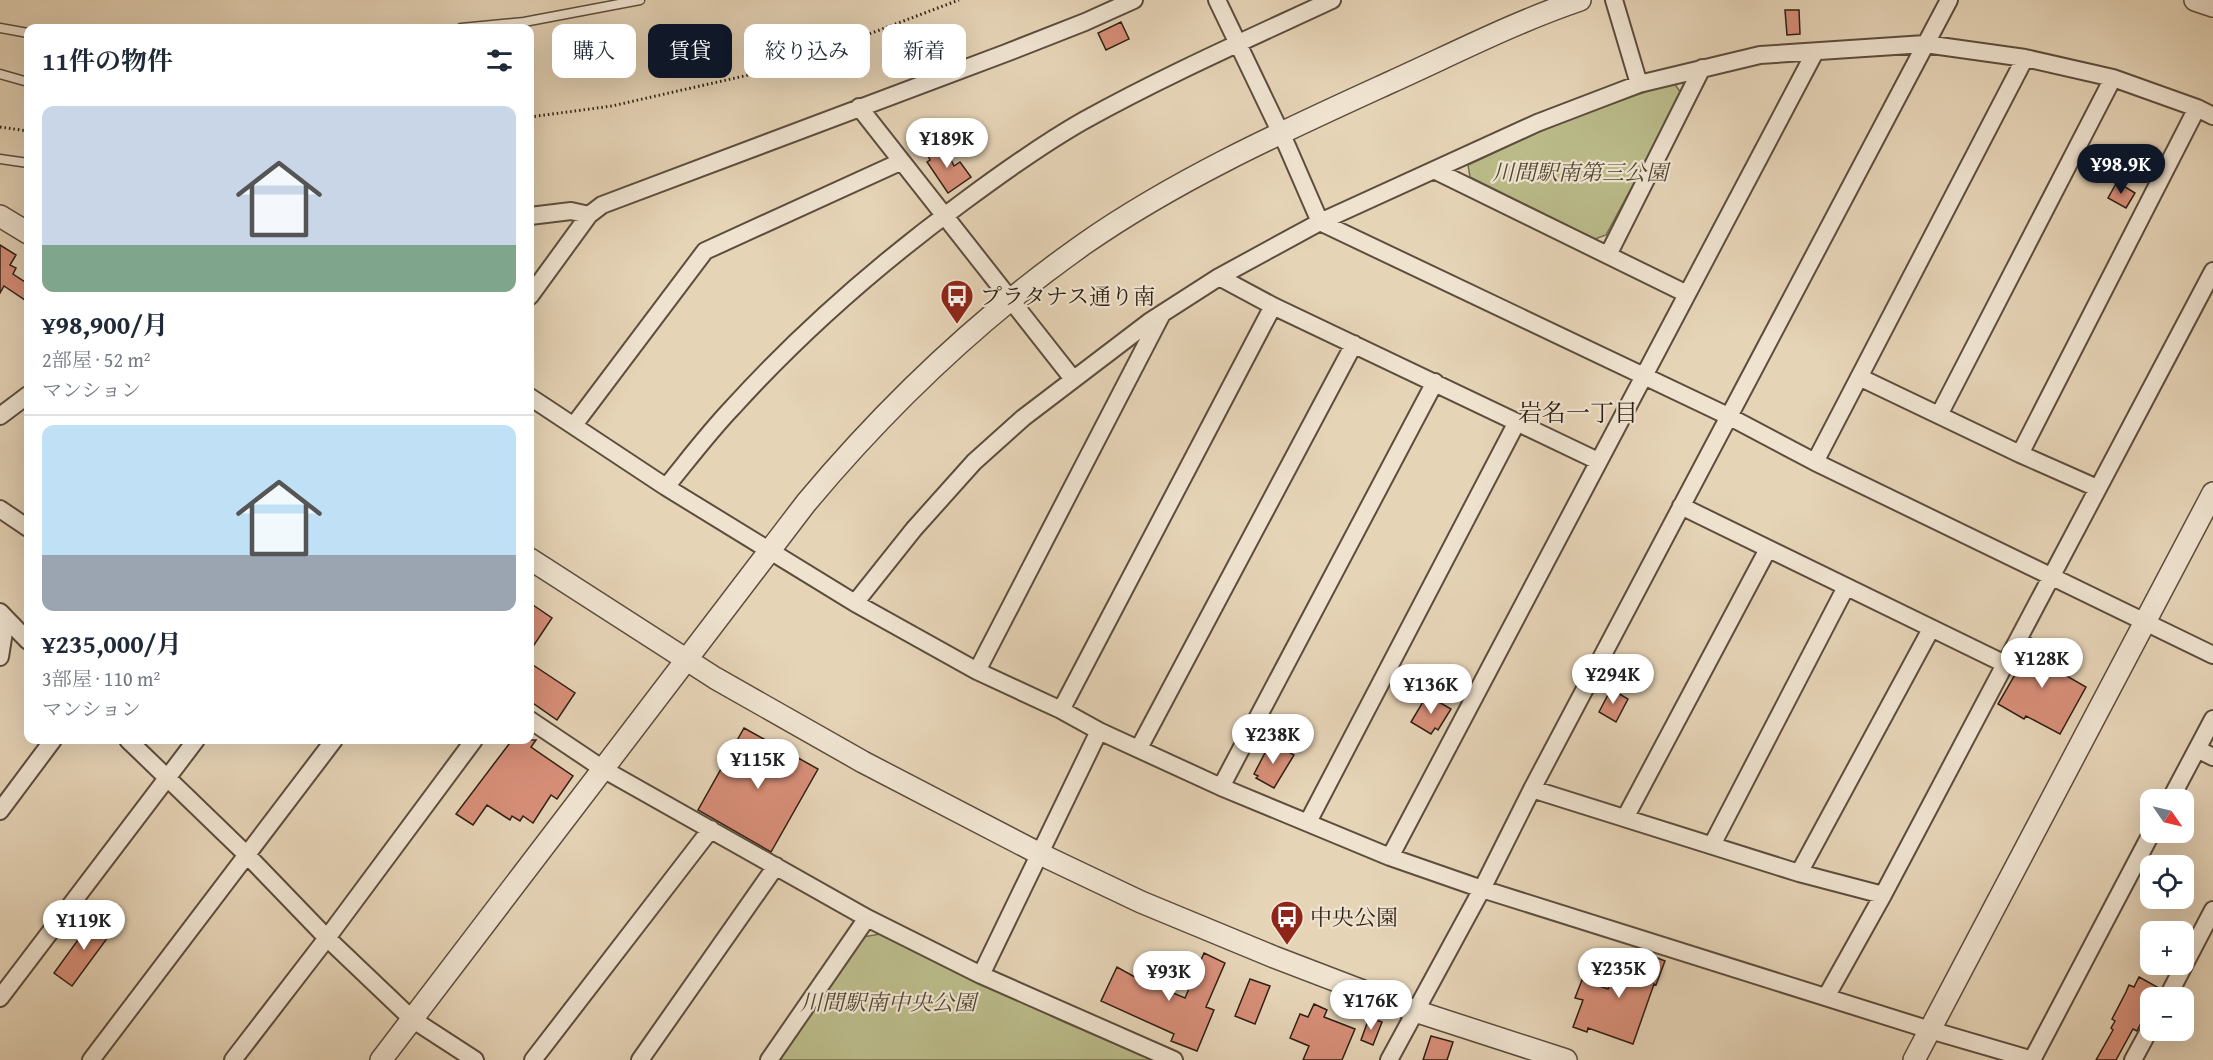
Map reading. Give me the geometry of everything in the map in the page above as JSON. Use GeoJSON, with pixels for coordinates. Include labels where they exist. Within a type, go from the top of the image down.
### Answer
{"type":"FeatureCollection","features":[{"type":"Feature","properties":{"kind":"street"},"geometry":{"type":"LineString","coordinates":[[534,291],[589,215],[602,205],[1026,45],[1134,0]]}},
{"type":"Feature","properties":{"kind":"street"},"geometry":{"type":"LineString","coordinates":[[1217,0],[1320,222],[1728,416],[1815,462],[2213,655]]}},
{"type":"Feature","properties":{"kind":"street"},"geometry":{"type":"LineString","coordinates":[[666,487],[731,408],[802,336],[869,275],[944,215],[1010,167],[1082,122],[1187,66],[1332,0]]}},
{"type":"Feature","properties":{"kind":"street"},"geometry":{"type":"LineString","coordinates":[[381,1060],[822,485],[879,420],[1010,298],[1085,244],[1135,212],[1279,133],[1488,38],[1580,0]]}},
{"type":"Feature","properties":{"kind":"street"},"geometry":{"type":"LineString","coordinates":[[1614,0],[1638,84]]}},
{"type":"Feature","properties":{"kind":"street"},"geometry":{"type":"LineString","coordinates":[[1389,1060],[1482,889],[1532,789],[1949,0]]}},
{"type":"Feature","properties":{"kind":"street"},"geometry":{"type":"LineString","coordinates":[[2195,0],[2213,6]]}},
{"type":"Feature","properties":{"kind":"street"},"geometry":{"type":"LineString","coordinates":[[855,603],[914,529],[974,462],[1023,418],[1073,379],[1162,314],[1219,276],[1320,222],[1537,123],[1638,84],[1760,55],[1925,44],[2025,58],[2113,78],[2213,116]]}},
{"type":"Feature","properties":{"kind":"street"},"geometry":{"type":"LineString","coordinates":[[1390,857],[1815,52]]}},
{"type":"Feature","properties":{"kind":"street"},"geometry":{"type":"LineString","coordinates":[[1815,462],[2025,58]]}},
{"type":"Feature","properties":{"kind":"street"},"geometry":{"type":"LineString","coordinates":[[1608,255],[1702,68]]}},
{"type":"Feature","properties":{"kind":"street"},"geometry":{"type":"LineString","coordinates":[[1939,415],[2113,78]]}},
{"type":"Feature","properties":{"kind":"street"},"geometry":{"type":"LineString","coordinates":[[858,107],[1073,379]]}},
{"type":"Feature","properties":{"kind":"street"},"geometry":{"type":"LineString","coordinates":[[2020,454],[2197,108]]}},
{"type":"Feature","properties":{"kind":"street"},"geometry":{"type":"LineString","coordinates":[[574,425],[705,251],[900,162]]}},
{"type":"Feature","properties":{"kind":"street"},"geometry":{"type":"LineString","coordinates":[[1436,171],[1687,294]]}},
{"type":"Feature","properties":{"kind":"street"},"geometry":{"type":"LineString","coordinates":[[534,216],[571,211],[589,215]]}},
{"type":"Feature","properties":{"kind":"street"},"geometry":{"type":"LineString","coordinates":[[0,216],[24,231]]}},
{"type":"Feature","properties":{"kind":"street"},"geometry":{"type":"LineString","coordinates":[[1826,998],[1883,896],[2213,271]]}},
{"type":"Feature","properties":{"kind":"street"},"geometry":{"type":"LineString","coordinates":[[1219,276],[1273,306],[1598,460]]}},
{"type":"Feature","properties":{"kind":"street"},"geometry":{"type":"LineString","coordinates":[[1061,710],[1273,306]]}},
{"type":"Feature","properties":{"kind":"street"},"geometry":{"type":"LineString","coordinates":[[977,671],[1162,314]]}},
{"type":"Feature","properties":{"kind":"street"},"geometry":{"type":"LineString","coordinates":[[1139,748],[1354,344]]}},
{"type":"Feature","properties":{"kind":"street"},"geometry":{"type":"LineString","coordinates":[[1859,377],[2097,488]]}},
{"type":"Feature","properties":{"kind":"street"},"geometry":{"type":"LineString","coordinates":[[1221,787],[1435,382]]}},
{"type":"Feature","properties":{"kind":"street"},"geometry":{"type":"LineString","coordinates":[[0,416],[24,398]]}},
{"type":"Feature","properties":{"kind":"street"},"geometry":{"type":"LineString","coordinates":[[534,400],[666,487],[855,603],[977,671],[1061,710],[1099,731],[1221,787],[1390,857],[1482,889],[1826,998],[2032,1060],[2146,843]]}},
{"type":"Feature","properties":{"kind":"street"},"geometry":{"type":"LineString","coordinates":[[1308,822],[1517,422]]}},
{"type":"Feature","properties":{"kind":"street"},"geometry":{"type":"LineString","coordinates":[[1914,1060],[2213,493]]}},
{"type":"Feature","properties":{"kind":"street"},"geometry":{"type":"LineString","coordinates":[[1681,506],[2006,664]]}},
{"type":"Feature","properties":{"kind":"street"},"geometry":{"type":"LineString","coordinates":[[0,510],[24,525]]}},
{"type":"Feature","properties":{"kind":"street"},"geometry":{"type":"LineString","coordinates":[[1625,818],[1768,549]]}},
{"type":"Feature","properties":{"kind":"street"},"geometry":{"type":"LineString","coordinates":[[534,562],[686,660],[863,762],[1040,854],[1141,902],[1274,957],[1415,1011],[1566,1060]]}},
{"type":"Feature","properties":{"kind":"street"},"geometry":{"type":"LineString","coordinates":[[1712,845],[1846,587]]}},
{"type":"Feature","properties":{"kind":"street"},"geometry":{"type":"LineString","coordinates":[[3,616],[24,637]]}},
{"type":"Feature","properties":{"kind":"street"},"geometry":{"type":"LineString","coordinates":[[0,657],[3,616]]}},
{"type":"Feature","properties":{"kind":"street"},"geometry":{"type":"LineString","coordinates":[[1799,873],[1931,629]]}},
{"type":"Feature","properties":{"kind":"street"},"geometry":{"type":"LineString","coordinates":[[2176,789],[2213,718]]}},
{"type":"Feature","properties":{"kind":"street"},"geometry":{"type":"LineString","coordinates":[[534,723],[603,769],[867,918],[981,975],[1174,1060]]}},
{"type":"Feature","properties":{"kind":"street"},"geometry":{"type":"LineString","coordinates":[[981,975],[1099,731]]}},
{"type":"Feature","properties":{"kind":"street"},"geometry":{"type":"LineString","coordinates":[[0,812],[50,744]]}},
{"type":"Feature","properties":{"kind":"street"},"geometry":{"type":"LineString","coordinates":[[132,744],[412,1019],[475,1060]]}},
{"type":"Feature","properties":{"kind":"street"},"geometry":{"type":"LineString","coordinates":[[0,998],[193,744]]}},
{"type":"Feature","properties":{"kind":"street"},"geometry":{"type":"LineString","coordinates":[[91,1060],[331,744]]}},
{"type":"Feature","properties":{"kind":"street"},"geometry":{"type":"LineString","coordinates":[[233,1060],[471,744]]}},
{"type":"Feature","properties":{"kind":"street"},"geometry":{"type":"LineString","coordinates":[[2197,749],[2213,757]]}},
{"type":"Feature","properties":{"kind":"street"},"geometry":{"type":"LineString","coordinates":[[1532,789],[1799,873],[1883,896]]}},
{"type":"Feature","properties":{"kind":"street"},"geometry":{"type":"LineString","coordinates":[[533,1060],[711,830]]}},
{"type":"Feature","properties":{"kind":"street"},"geometry":{"type":"LineString","coordinates":[[640,1060],[776,866]]}},
{"type":"Feature","properties":{"kind":"street"},"geometry":{"type":"LineString","coordinates":[[2173,987],[2213,910]]}},
{"type":"Feature","properties":{"kind":"street"},"geometry":{"type":"LineString","coordinates":[[769,1060],[867,918]]}},
{"type":"Feature","properties":{"kind":"street"},"geometry":{"type":"LineString","coordinates":[[2133,1060],[2143,1041]]}},
{"type":"Feature","properties":{"kind":"lane"},"geometry":{"type":"LineString","coordinates":[[503,24],[640,0]]}},
{"type":"Feature","properties":{"kind":"lane"},"geometry":{"type":"LineString","coordinates":[[0,28],[24,32]]}},
{"type":"Feature","properties":{"kind":"lane"},"geometry":{"type":"LineString","coordinates":[[0,74],[24,81]]}},
{"type":"Feature","properties":{"kind":"lane"},"geometry":{"type":"LineString","coordinates":[[0,159],[24,162]]}},
{"type":"Feature","properties":{"kind":"path"},"geometry":{"type":"LineString","coordinates":[[534,116],[612,106],[779,68],[959,0]]}},
{"type":"Feature","properties":{"kind":"path"},"geometry":{"type":"LineString","coordinates":[[0,127],[24,130]]}},
{"type":"Feature","properties":{"kind":"green space","name":"川間駅南第三公園"},"geometry":{"type":"Polygon","coordinates":[[[1673,82],[1682,94],[1606,235],[1595,239],[1470,177],[1468,165],[1556,124],[1673,82]]]}},
{"type":"Feature","properties":{"kind":"green space","name":"川間駅南中央公園"},"geometry":{"type":"Polygon","coordinates":[[[880,934],[1062,1021],[1152,1060],[778,1060],[863,937],[880,934]]]}},
{"type":"Feature","properties":{"kind":"building"},"geometry":{"type":"Polygon","coordinates":[[[1785,10],[1799,10],[1800,34],[1787,35],[1785,10]]]}},
{"type":"Feature","properties":{"kind":"building"},"geometry":{"type":"Polygon","coordinates":[[[1121,22],[1129,39],[1106,50],[1098,33],[1121,22]]]}},
{"type":"Feature","properties":{"kind":"building"},"geometry":{"type":"Polygon","coordinates":[[[944,145],[954,166],[960,162],[971,177],[948,193],[927,162],[930,160],[927,154],[944,145]]]}},
{"type":"Feature","properties":{"kind":"building"},"geometry":{"type":"Polygon","coordinates":[[[2117,182],[2135,193],[2126,208],[2108,198],[2117,182]]]}},
{"type":"Feature","properties":{"kind":"building"},"geometry":{"type":"Polygon","coordinates":[[[0,245],[16,255],[10,265],[16,268],[13,274],[24,281],[24,299],[4,286],[0,293],[0,245]]]}},
{"type":"Feature","properties":{"kind":"building"},"geometry":{"type":"Polygon","coordinates":[[[534,606],[552,618],[534,645],[534,606]]]}},
{"type":"Feature","properties":{"kind":"building"},"geometry":{"type":"Polygon","coordinates":[[[2031,638],[2059,653],[2051,667],[2086,687],[2060,734],[2026,716],[2024,719],[1998,704],[2024,659],[2021,657],[2031,638]]]}},
{"type":"Feature","properties":{"kind":"building"},"geometry":{"type":"Polygon","coordinates":[[[534,666],[575,693],[557,720],[534,704],[534,666]]]}},
{"type":"Feature","properties":{"kind":"building"},"geometry":{"type":"Polygon","coordinates":[[[1611,689],[1628,699],[1616,722],[1599,712],[1611,689]]]}},
{"type":"Feature","properties":{"kind":"building"},"geometry":{"type":"Polygon","coordinates":[[[1427,695],[1451,709],[1438,730],[1435,728],[1431,734],[1411,722],[1427,695]]]}},
{"type":"Feature","properties":{"kind":"building"},"geometry":{"type":"Polygon","coordinates":[[[744,728],[818,769],[771,852],[698,810],[744,728]]]}},
{"type":"Feature","properties":{"kind":"building"},"geometry":{"type":"Polygon","coordinates":[[[1273,743],[1294,755],[1274,788],[1256,778],[1258,776],[1254,774],[1267,749],[1273,743]]]}},
{"type":"Feature","properties":{"kind":"building"},"geometry":{"type":"Polygon","coordinates":[[[509,744],[533,744],[531,747],[573,776],[557,799],[551,795],[533,823],[523,816],[520,821],[512,816],[510,820],[487,805],[473,825],[456,814],[509,744]]]}},
{"type":"Feature","properties":{"kind":"building"},"geometry":{"type":"Polygon","coordinates":[[[96,915],[114,929],[72,986],[54,973],[96,915]]]}},
{"type":"Feature","properties":{"kind":"building"},"geometry":{"type":"Polygon","coordinates":[[[1204,953],[1225,963],[1206,1007],[1214,1010],[1197,1051],[1171,1041],[1174,1034],[1101,1001],[1117,967],[1185,998],[1204,953]]]}},
{"type":"Feature","properties":{"kind":"building"},"geometry":{"type":"Polygon","coordinates":[[[1645,953],[1665,961],[1656,985],[1654,984],[1633,1044],[1588,1028],[1587,1032],[1573,1027],[1583,1000],[1575,998],[1582,980],[1608,989],[1620,955],[1641,962],[1645,953]]]}},
{"type":"Feature","properties":{"kind":"building"},"geometry":{"type":"Polygon","coordinates":[[[2139,977],[2157,987],[2140,987],[2140,1025],[2137,1031],[2133,1029],[2116,1060],[2096,1060],[2113,1030],[2111,1028],[2115,1021],[2112,1019],[2129,985],[2134,987],[2139,977]]]}},
{"type":"Feature","properties":{"kind":"building"},"geometry":{"type":"Polygon","coordinates":[[[1250,979],[1270,986],[1255,1024],[1235,1016],[1250,979]]]}},
{"type":"Feature","properties":{"kind":"building"},"geometry":{"type":"Polygon","coordinates":[[[1314,1004],[1327,1010],[1324,1017],[1355,1029],[1342,1060],[1303,1060],[1309,1046],[1290,1038],[1300,1014],[1308,1017],[1314,1004]]]}},
{"type":"Feature","properties":{"kind":"building"},"geometry":{"type":"Polygon","coordinates":[[[1369,1018],[1382,1022],[1373,1045],[1361,1040],[1369,1018]]]}},
{"type":"Feature","properties":{"kind":"building"},"geometry":{"type":"Polygon","coordinates":[[[1431,1036],[1453,1042],[1447,1060],[1423,1060],[1431,1036]]]}},
{"type":"Feature","properties":{"kind":"place","name":"プラタナス通り南"},"geometry":{"type":"Point","coordinates":[957,325]}},
{"type":"Feature","properties":{"kind":"place","name":"中央公園"},"geometry":{"type":"Point","coordinates":[1287,946]}},
{"type":"Feature","properties":{"kind":"district","name":"岩名一丁目"},"geometry":{"type":"Point","coordinates":[1578,412]}}]}
